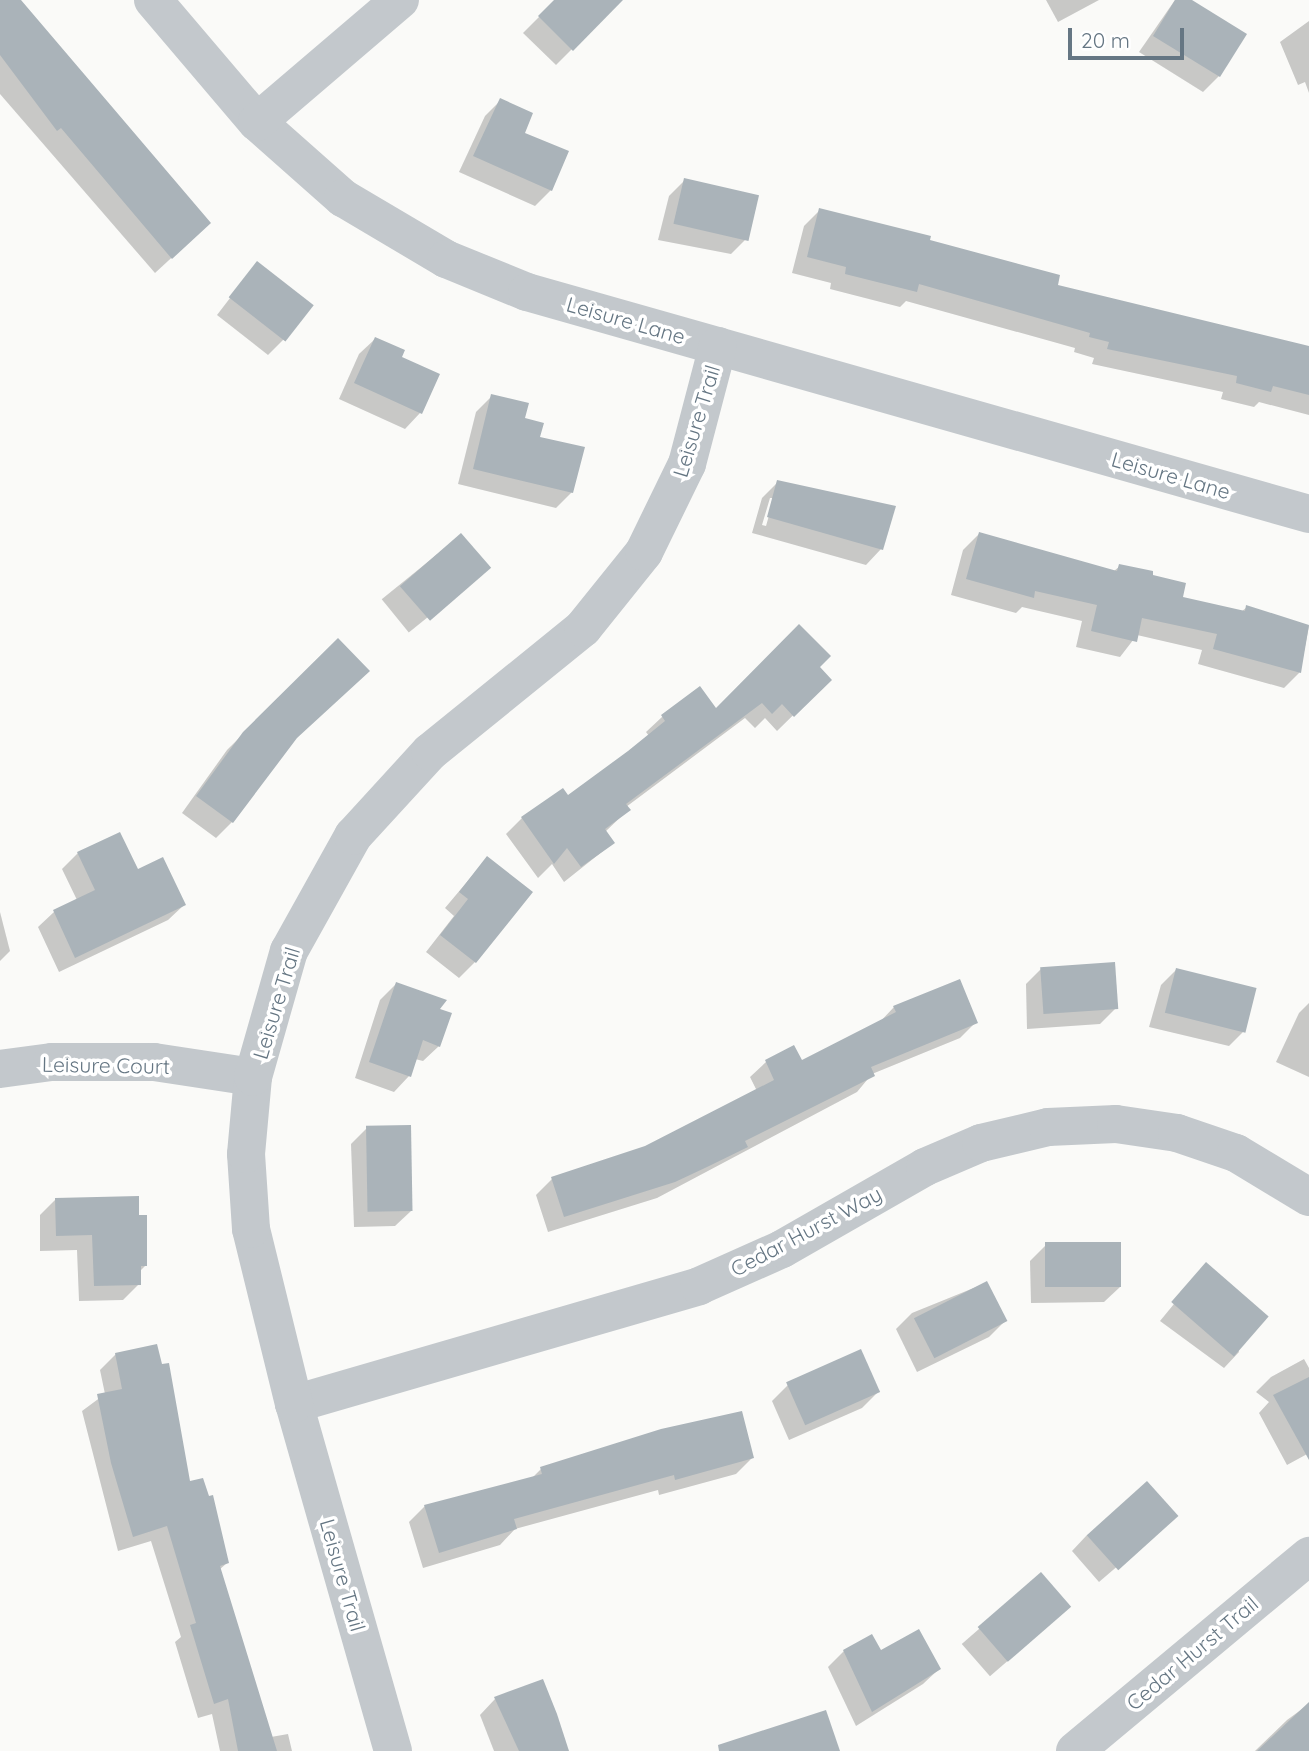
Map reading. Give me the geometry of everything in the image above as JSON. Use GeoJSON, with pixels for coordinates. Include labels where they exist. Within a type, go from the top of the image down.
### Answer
{"type":"FeatureCollection","features":[{"type":"Feature","properties":{"kind":"street","name":"Leisure Lane"},"geometry":{"type":"LineString","coordinates":[[153,0],[257,122],[343,198],[446,259],[527,292],[1309,514]]}},
{"type":"Feature","properties":{"kind":"street"},"geometry":{"type":"LineString","coordinates":[[257,122],[400,0]]}},
{"type":"Feature","properties":{"kind":"street","name":"Leisure Trail"},"geometry":{"type":"LineString","coordinates":[[393,1751],[294,1404],[251,1229],[247,1154],[253,1077],[289,951],[354,836],[430,752],[583,628],[644,552],[687,464],[718,346]]}},
{"type":"Feature","properties":{"kind":"street","name":"Leisure Court"},"geometry":{"type":"LineString","coordinates":[[0,1069],[52,1062],[154,1062],[253,1077]]}},
{"type":"Feature","properties":{"kind":"street","name":"Cedar Hurst Way"},"geometry":{"type":"LineString","coordinates":[[294,1404],[699,1286],[782,1249],[925,1167],[981,1143],[1048,1127],[1116,1124],[1178,1133],[1236,1153],[1309,1197]]}},
{"type":"Feature","properties":{"kind":"street","name":"Cedar Hurst Trail"},"geometry":{"type":"LineString","coordinates":[[1075,1751],[1309,1556]]}},
{"type":"Feature","properties":{"kind":"building"},"geometry":{"type":"Polygon","coordinates":[[[0,0],[21,0],[211,223],[172,259],[61,128],[57,131],[0,55],[0,0]]]}},
{"type":"Feature","properties":{"kind":"building"},"geometry":{"type":"Polygon","coordinates":[[[554,0],[623,0],[573,51],[538,16],[554,0]]]}},
{"type":"Feature","properties":{"kind":"building"},"geometry":{"type":"Polygon","coordinates":[[[1175,0],[1192,0],[1247,34],[1220,77],[1153,36],[1175,0]]]}},
{"type":"Feature","properties":{"kind":"building"},"geometry":{"type":"Polygon","coordinates":[[[500,98],[533,113],[525,133],[569,151],[552,191],[473,156],[500,98]]]}},
{"type":"Feature","properties":{"kind":"building"},"geometry":{"type":"Polygon","coordinates":[[[684,178],[759,195],[748,241],[673,224],[684,178]]]}},
{"type":"Feature","properties":{"kind":"building"},"geometry":{"type":"Polygon","coordinates":[[[819,208],[931,236],[930,240],[1060,275],[1058,285],[1309,346],[1309,395],[1273,386],[1271,392],[1236,383],[1237,376],[1107,349],[1109,342],[1089,337],[1090,333],[919,284],[917,292],[845,274],[846,267],[807,257],[819,208]]]}},
{"type":"Feature","properties":{"kind":"building"},"geometry":{"type":"Polygon","coordinates":[[[257,261],[314,305],[285,342],[229,297],[257,261]]]}},
{"type":"Feature","properties":{"kind":"building"},"geometry":{"type":"Polygon","coordinates":[[[375,337],[405,350],[402,357],[440,374],[422,414],[354,383],[375,337]]]}},
{"type":"Feature","properties":{"kind":"building"},"geometry":{"type":"Polygon","coordinates":[[[491,394],[529,403],[525,418],[544,423],[540,437],[585,447],[573,493],[473,469],[491,394]]]}},
{"type":"Feature","properties":{"kind":"building"},"geometry":{"type":"Polygon","coordinates":[[[777,480],[896,506],[883,550],[767,517],[777,480]]]}},
{"type":"Feature","properties":{"kind":"building"},"geometry":{"type":"Polygon","coordinates":[[[979,532],[1117,571],[1119,564],[1153,571],[1153,575],[1186,583],[1183,597],[1245,611],[1246,605],[1309,625],[1301,673],[1213,649],[1217,634],[1142,618],[1137,642],[1091,631],[1097,605],[1035,591],[1034,598],[966,579],[979,532]]]}},
{"type":"Feature","properties":{"kind":"building"},"geometry":{"type":"Polygon","coordinates":[[[461,533],[491,568],[430,621],[400,586],[461,533]]]}},
{"type":"Feature","properties":{"kind":"building"},"geometry":{"type":"Polygon","coordinates":[[[799,624],[831,656],[820,667],[832,680],[794,717],[782,704],[772,714],[762,703],[626,804],[631,810],[605,829],[615,843],[581,867],[567,848],[554,864],[521,817],[563,788],[568,795],[665,721],[661,715],[700,686],[716,708],[799,624]]]}},
{"type":"Feature","properties":{"kind":"building"},"geometry":{"type":"Polygon","coordinates":[[[338,638],[370,671],[297,738],[233,823],[196,796],[243,732],[338,638]]]}},
{"type":"Feature","properties":{"kind":"building"},"geometry":{"type":"Polygon","coordinates":[[[120,832],[138,869],[163,857],[186,905],[75,958],[53,910],[95,890],[77,852],[120,832]]]}},
{"type":"Feature","properties":{"kind":"building"},"geometry":{"type":"Polygon","coordinates":[[[487,856],[533,892],[476,963],[440,935],[468,899],[459,892],[487,856]]]}},
{"type":"Feature","properties":{"kind":"building"},"geometry":{"type":"Polygon","coordinates":[[[1115,962],[1118,1009],[1043,1014],[1040,967],[1115,962]]]}},
{"type":"Feature","properties":{"kind":"building"},"geometry":{"type":"Polygon","coordinates":[[[1176,968],[1257,988],[1245,1033],[1165,1013],[1176,968]]]}},
{"type":"Feature","properties":{"kind":"building"},"geometry":{"type":"Polygon","coordinates":[[[960,979],[978,1023],[871,1067],[875,1076],[745,1141],[748,1147],[675,1182],[564,1217],[551,1177],[645,1146],[774,1080],[765,1060],[794,1045],[802,1060],[896,1012],[893,1006],[960,979]]]}},
{"type":"Feature","properties":{"kind":"building"},"geometry":{"type":"Polygon","coordinates":[[[396,982],[447,1000],[440,1009],[452,1013],[440,1047],[423,1040],[411,1077],[369,1062],[396,982]]]}},
{"type":"Feature","properties":{"kind":"building"},"geometry":{"type":"Polygon","coordinates":[[[411,1125],[413,1211],[368,1212],[366,1126],[411,1125]]]}},
{"type":"Feature","properties":{"kind":"building"},"geometry":{"type":"Polygon","coordinates":[[[139,1196],[139,1215],[147,1215],[147,1266],[141,1266],[141,1285],[94,1286],[92,1235],[56,1236],[55,1198],[139,1196]]]}},
{"type":"Feature","properties":{"kind":"building"},"geometry":{"type":"Polygon","coordinates":[[[1045,1242],[1121,1242],[1121,1287],[1045,1287],[1045,1242]]]}},
{"type":"Feature","properties":{"kind":"building"},"geometry":{"type":"Polygon","coordinates":[[[1206,1262],[1269,1316],[1234,1356],[1171,1302],[1206,1262]]]}},
{"type":"Feature","properties":{"kind":"building"},"geometry":{"type":"Polygon","coordinates":[[[987,1281],[1007,1321],[934,1358],[914,1318],[987,1281]]]}},
{"type":"Feature","properties":{"kind":"building"},"geometry":{"type":"Polygon","coordinates":[[[157,1344],[162,1364],[169,1363],[190,1481],[203,1478],[209,1496],[213,1495],[229,1563],[220,1566],[277,1751],[238,1751],[228,1699],[214,1704],[190,1625],[196,1623],[167,1526],[133,1537],[111,1463],[97,1394],[122,1389],[115,1353],[157,1344]]]}},
{"type":"Feature","properties":{"kind":"building"},"geometry":{"type":"Polygon","coordinates":[[[861,1349],[880,1392],[805,1425],[786,1382],[861,1349]]]}},
{"type":"Feature","properties":{"kind":"building"},"geometry":{"type":"Polygon","coordinates":[[[1309,1377],[1309,1460],[1273,1395],[1309,1377]]]}},
{"type":"Feature","properties":{"kind":"building"},"geometry":{"type":"Polygon","coordinates":[[[742,1411],[754,1458],[675,1480],[674,1475],[514,1519],[517,1529],[439,1553],[424,1505],[542,1474],[540,1467],[661,1429],[742,1411]]]}},
{"type":"Feature","properties":{"kind":"building"},"geometry":{"type":"Polygon","coordinates":[[[1147,1481],[1178,1516],[1118,1570],[1087,1535],[1147,1481]]]}},
{"type":"Feature","properties":{"kind":"building"},"geometry":{"type":"Polygon","coordinates":[[[1041,1572],[1071,1607],[1008,1662],[978,1627],[1041,1572]]]}},
{"type":"Feature","properties":{"kind":"building"},"geometry":{"type":"Polygon","coordinates":[[[919,1629],[941,1669],[872,1712],[843,1650],[872,1634],[881,1650],[919,1629]]]}},
{"type":"Feature","properties":{"kind":"building"},"geometry":{"type":"Polygon","coordinates":[[[543,1679],[569,1751],[519,1751],[494,1697],[543,1679]]]}},
{"type":"Feature","properties":{"kind":"building"},"geometry":{"type":"Polygon","coordinates":[[[1309,1702],[1309,1751],[1257,1751],[1309,1702]]]}},
{"type":"Feature","properties":{"kind":"building"},"geometry":{"type":"Polygon","coordinates":[[[826,1710],[840,1751],[719,1751],[718,1745],[826,1710]]]}}]}
